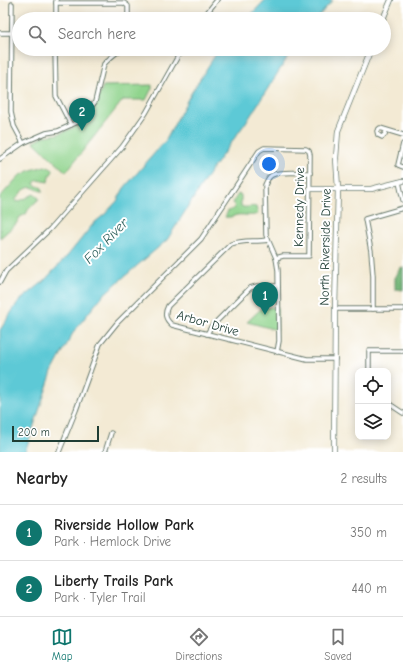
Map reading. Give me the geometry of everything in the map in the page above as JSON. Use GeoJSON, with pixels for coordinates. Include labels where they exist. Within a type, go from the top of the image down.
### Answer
{"type":"FeatureCollection","features":[{"type":"Feature","properties":{"kind":"street"},"geometry":{"type":"LineString","coordinates":[[208,12],[217,0]]}},
{"type":"Feature","properties":{"kind":"street"},"geometry":{"type":"LineString","coordinates":[[386,12],[391,0]]}},
{"type":"Feature","properties":{"kind":"street"},"geometry":{"type":"LineString","coordinates":[[56,12],[56,1],[123,3],[127,4],[128,12]]}},
{"type":"Feature","properties":{"kind":"street"},"geometry":{"type":"LineString","coordinates":[[12,4],[11,112],[14,126],[23,143]]}},
{"type":"Feature","properties":{"kind":"street"},"geometry":{"type":"LineString","coordinates":[[0,33],[12,33]]}},
{"type":"Feature","properties":{"kind":"street"},"geometry":{"type":"LineString","coordinates":[[55,56],[56,96],[71,125]]}},
{"type":"Feature","properties":{"kind":"street"},"geometry":{"type":"LineString","coordinates":[[0,159],[23,143],[46,133],[58,131],[80,121],[95,102],[104,64],[112,56]]}},
{"type":"Feature","properties":{"kind":"street"},"geometry":{"type":"LineString","coordinates":[[0,282],[6,271],[50,230],[122,147],[146,113],[178,56]]}},
{"type":"Feature","properties":{"kind":"street","name":"North Riverside Drive"},"geometry":{"type":"LineString","coordinates":[[334,452],[338,189],[336,158],[338,131],[368,56]]}},
{"type":"Feature","properties":{"kind":"street"},"geometry":{"type":"LineString","coordinates":[[386,130],[403,136]]}},
{"type":"Feature","properties":{"kind":"street"},"geometry":{"type":"LineString","coordinates":[[403,144],[402,154],[398,165],[403,168]]}},
{"type":"Feature","properties":{"kind":"street","name":"Kennedy Drive"},"geometry":{"type":"LineString","coordinates":[[59,452],[100,344],[117,323],[201,239],[258,152],[264,148],[302,148],[309,151],[310,189],[308,256],[282,256],[276,258]]}},
{"type":"Feature","properties":{"kind":"street"},"geometry":{"type":"LineString","coordinates":[[277,352],[279,342],[276,258],[266,235],[265,185],[267,179],[271,175],[277,173],[310,173]]}},
{"type":"Feature","properties":{"kind":"street"},"geometry":{"type":"LineString","coordinates":[[310,189],[371,189],[401,181],[403,200]]}},
{"type":"Feature","properties":{"kind":"street"},"geometry":{"type":"LineString","coordinates":[[373,309],[371,251],[365,219],[403,208]]}},
{"type":"Feature","properties":{"kind":"street","name":"Arbor Drive"},"geometry":{"type":"LineString","coordinates":[[268,240],[242,241],[231,244],[168,306],[166,312],[168,322],[172,325],[307,359],[335,359]]}},
{"type":"Feature","properties":{"kind":"street"},"geometry":{"type":"LineString","coordinates":[[207,334],[211,326],[250,288],[257,286],[278,286]]}},
{"type":"Feature","properties":{"kind":"street"},"geometry":{"type":"LineString","coordinates":[[335,309],[403,309]]}},
{"type":"Feature","properties":{"kind":"street"},"geometry":{"type":"LineString","coordinates":[[369,368],[369,351],[403,351]]}},
{"type":"Feature","properties":{"kind":"street"},"geometry":{"type":"LineString","coordinates":[[390,404],[403,413]]}},
{"type":"Feature","properties":{"kind":"street"},"geometry":{"type":"LineString","coordinates":[[105,452],[111,433]]}},
{"type":"Feature","properties":{"kind":"green space"},"geometry":{"type":"Polygon","coordinates":[[[152,85],[146,100],[123,100],[66,172],[34,142],[45,136],[58,134],[68,130],[82,122],[92,111],[103,86],[152,85]]]}},
{"type":"Feature","properties":{"kind":"green space"},"geometry":{"type":"Polygon","coordinates":[[[45,166],[53,169],[48,182],[38,180],[34,183],[42,188],[43,191],[39,191],[31,187],[28,188],[19,195],[16,202],[34,194],[39,198],[38,200],[29,208],[26,214],[20,217],[16,224],[0,238],[0,197],[19,176],[31,170],[45,166]]]}},
{"type":"Feature","properties":{"kind":"green space"},"geometry":{"type":"Polygon","coordinates":[[[238,194],[241,195],[241,206],[256,207],[258,214],[225,217],[228,211],[235,208],[233,202],[238,194]]]}},
{"type":"Feature","properties":{"kind":"green space"},"geometry":{"type":"Polygon","coordinates":[[[403,267],[403,290],[395,289],[395,278],[400,268],[403,267]]]}},
{"type":"Feature","properties":{"kind":"green space"},"geometry":{"type":"Polygon","coordinates":[[[277,307],[277,330],[247,322],[262,308],[277,307]]]}},
{"type":"Feature","properties":{"kind":"water"},"geometry":{"type":"Polygon","coordinates":[[[265,0],[333,0],[322,12],[254,12],[265,0]]]}},
{"type":"Feature","properties":{"kind":"water","name":"Fox River"},"geometry":{"type":"Polygon","coordinates":[[[215,56],[289,56],[249,118],[210,172],[167,240],[103,295],[74,331],[52,372],[25,452],[0,452],[0,330],[18,302],[43,282],[69,254],[94,223],[117,201],[124,188],[166,140],[190,95],[215,56]]]}},
{"type":"Feature","properties":{"kind":"place","name":"Liberty Trails Park"},"geometry":{"type":"Point","coordinates":[82,131]}},
{"type":"Feature","properties":{"kind":"place","name":"Riverside Hollow Park"},"geometry":{"type":"Point","coordinates":[265,315]}}]}
